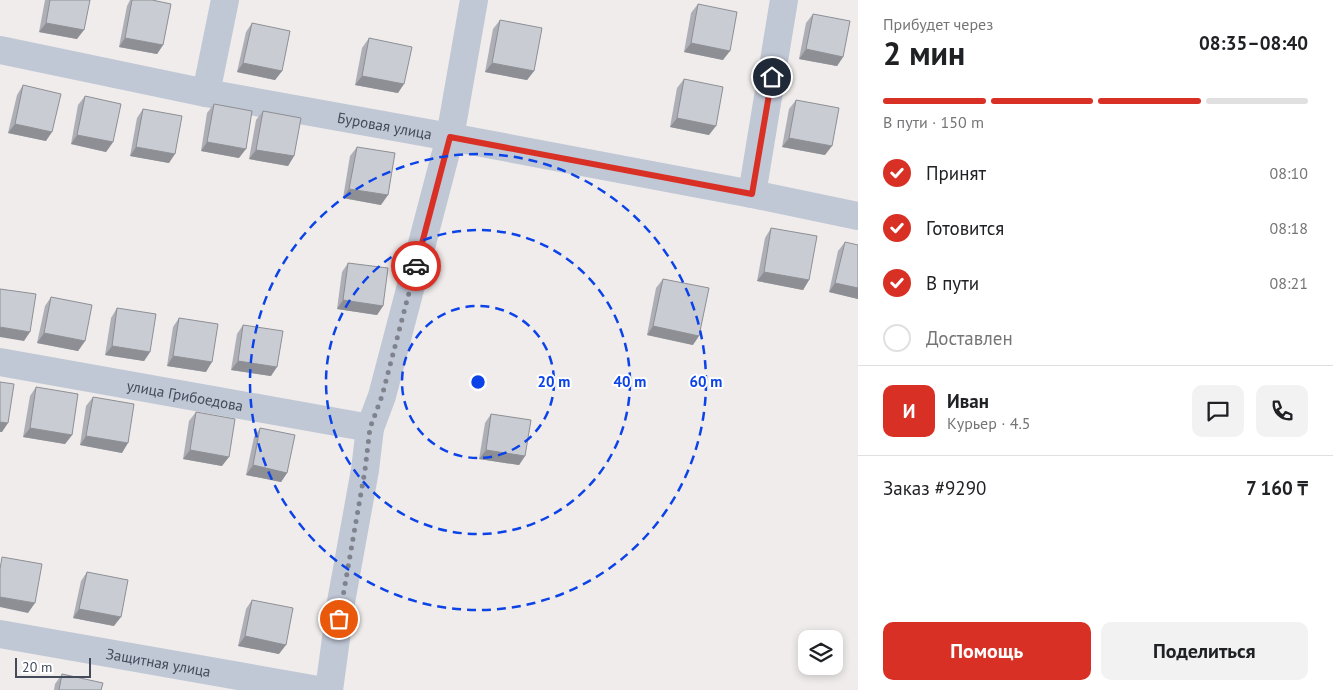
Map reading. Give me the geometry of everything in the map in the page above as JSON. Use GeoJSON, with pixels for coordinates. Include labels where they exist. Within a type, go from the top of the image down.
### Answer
{"type":"FeatureCollection","features":[{"type":"Feature","properties":{"kind":"street"},"geometry":{"type":"LineString","coordinates":[[206,94],[225,0]]}},
{"type":"Feature","properties":{"kind":"street"},"geometry":{"type":"LineString","coordinates":[[329,690],[341,602],[365,470],[370,428],[382,396],[450,137],[474,0]]}},
{"type":"Feature","properties":{"kind":"street"},"geometry":{"type":"LineString","coordinates":[[752,194],[784,0]]}},
{"type":"Feature","properties":{"kind":"street","name":"Буровая улица"},"geometry":{"type":"LineString","coordinates":[[0,50],[206,94],[450,137],[858,216]]}},
{"type":"Feature","properties":{"kind":"street","name":"улица Грибоедова"},"geometry":{"type":"LineString","coordinates":[[0,362],[370,428]]}},
{"type":"Feature","properties":{"kind":"street","name":"Защитная улица"},"geometry":{"type":"LineString","coordinates":[[0,634],[318,690]]}},
{"type":"Feature","properties":{"kind":"building"},"geometry":{"type":"Polygon","coordinates":[[[50,0],[90,0],[84,30],[46,23],[50,0]]]}},
{"type":"Feature","properties":{"kind":"building"},"geometry":{"type":"Polygon","coordinates":[[[132,0],[152,0],[171,4],[163,45],[125,38],[132,0]]]}},
{"type":"Feature","properties":{"kind":"building"},"geometry":{"type":"Polygon","coordinates":[[[698,4],[737,12],[730,51],[691,43],[698,4]]]}},
{"type":"Feature","properties":{"kind":"building"},"geometry":{"type":"Polygon","coordinates":[[[813,14],[850,21],[843,57],[806,49],[813,14]]]}},
{"type":"Feature","properties":{"kind":"building"},"geometry":{"type":"Polygon","coordinates":[[[500,20],[542,28],[534,71],[492,63],[500,20]]]}},
{"type":"Feature","properties":{"kind":"building"},"geometry":{"type":"Polygon","coordinates":[[[252,23],[290,31],[282,71],[243,63],[252,23]]]}},
{"type":"Feature","properties":{"kind":"building"},"geometry":{"type":"Polygon","coordinates":[[[369,38],[412,47],[404,84],[362,76],[369,38]]]}},
{"type":"Feature","properties":{"kind":"building"},"geometry":{"type":"Polygon","coordinates":[[[684,79],[723,87],[716,126],[677,118],[684,79]]]}},
{"type":"Feature","properties":{"kind":"building"},"geometry":{"type":"Polygon","coordinates":[[[23,85],[61,94],[52,132],[15,124],[23,85]]]}},
{"type":"Feature","properties":{"kind":"building"},"geometry":{"type":"Polygon","coordinates":[[[85,96],[121,104],[113,142],[77,135],[85,96]]]}},
{"type":"Feature","properties":{"kind":"building"},"geometry":{"type":"Polygon","coordinates":[[[796,100],[839,108],[832,146],[789,138],[796,100]]]}},
{"type":"Feature","properties":{"kind":"building"},"geometry":{"type":"Polygon","coordinates":[[[214,104],[252,111],[246,149],[207,142],[214,104]]]}},
{"type":"Feature","properties":{"kind":"building"},"geometry":{"type":"Polygon","coordinates":[[[143,109],[182,116],[175,154],[136,147],[143,109]]]}},
{"type":"Feature","properties":{"kind":"building"},"geometry":{"type":"Polygon","coordinates":[[[263,111],[301,118],[294,156],[256,150],[263,111]]]}},
{"type":"Feature","properties":{"kind":"building"},"geometry":{"type":"Polygon","coordinates":[[[357,147],[395,153],[388,195],[349,189],[357,147]]]}},
{"type":"Feature","properties":{"kind":"building"},"geometry":{"type":"Polygon","coordinates":[[[771,228],[817,236],[809,280],[764,272],[771,228]]]}},
{"type":"Feature","properties":{"kind":"building"},"geometry":{"type":"Polygon","coordinates":[[[845,242],[858,245],[858,288],[835,283],[845,242]]]}},
{"type":"Feature","properties":{"kind":"building"},"geometry":{"type":"Polygon","coordinates":[[[348,263],[388,268],[383,306],[343,300],[348,263]]]}},
{"type":"Feature","properties":{"kind":"building"},"geometry":{"type":"Polygon","coordinates":[[[663,279],[709,288],[699,336],[653,326],[663,279]]]}},
{"type":"Feature","properties":{"kind":"building"},"geometry":{"type":"Polygon","coordinates":[[[0,289],[36,294],[30,332],[0,327],[0,289]]]}},
{"type":"Feature","properties":{"kind":"building"},"geometry":{"type":"Polygon","coordinates":[[[51,297],[92,305],[85,341],[44,333],[51,297]]]}},
{"type":"Feature","properties":{"kind":"building"},"geometry":{"type":"Polygon","coordinates":[[[117,308],[156,314],[150,352],[112,346],[117,308]]]}},
{"type":"Feature","properties":{"kind":"building"},"geometry":{"type":"Polygon","coordinates":[[[179,318],[218,324],[212,362],[173,356],[179,318]]]}},
{"type":"Feature","properties":{"kind":"building"},"geometry":{"type":"Polygon","coordinates":[[[243,325],[283,331],[277,367],[238,361],[243,325]]]}},
{"type":"Feature","properties":{"kind":"building"},"geometry":{"type":"Polygon","coordinates":[[[0,382],[14,384],[8,423],[0,422],[0,382]]]}},
{"type":"Feature","properties":{"kind":"building"},"geometry":{"type":"Polygon","coordinates":[[[36,387],[78,394],[72,435],[30,428],[36,387]]]}},
{"type":"Feature","properties":{"kind":"building"},"geometry":{"type":"Polygon","coordinates":[[[93,397],[134,404],[128,443],[86,436],[93,397]]]}},
{"type":"Feature","properties":{"kind":"building"},"geometry":{"type":"Polygon","coordinates":[[[196,412],[235,419],[229,457],[190,450],[196,412]]]}},
{"type":"Feature","properties":{"kind":"building"},"geometry":{"type":"Polygon","coordinates":[[[491,414],[531,420],[525,456],[486,450],[491,414]]]}},
{"type":"Feature","properties":{"kind":"building"},"geometry":{"type":"Polygon","coordinates":[[[260,428],[295,435],[287,473],[253,465],[260,428]]]}},
{"type":"Feature","properties":{"kind":"building"},"geometry":{"type":"Polygon","coordinates":[[[2,557],[42,564],[35,603],[0,597],[2,557]]]}},
{"type":"Feature","properties":{"kind":"building"},"geometry":{"type":"Polygon","coordinates":[[[87,572],[128,580],[121,617],[79,609],[87,572]]]}},
{"type":"Feature","properties":{"kind":"building"},"geometry":{"type":"Polygon","coordinates":[[[252,600],[293,608],[286,645],[245,636],[252,600]]]}},
{"type":"Feature","properties":{"kind":"building"},"geometry":{"type":"Polygon","coordinates":[[[62,674],[103,683],[101,690],[59,690],[62,674]]]}},
{"type":"Feature","properties":{"kind":"way so far"},"geometry":{"type":"LineString","coordinates":[[339,619],[365,470],[370,428],[382,396],[416,266]]}},
{"type":"Feature","properties":{"kind":"route"},"geometry":{"type":"LineString","coordinates":[[416,266],[450,137],[752,194],[772,77]]}}]}
